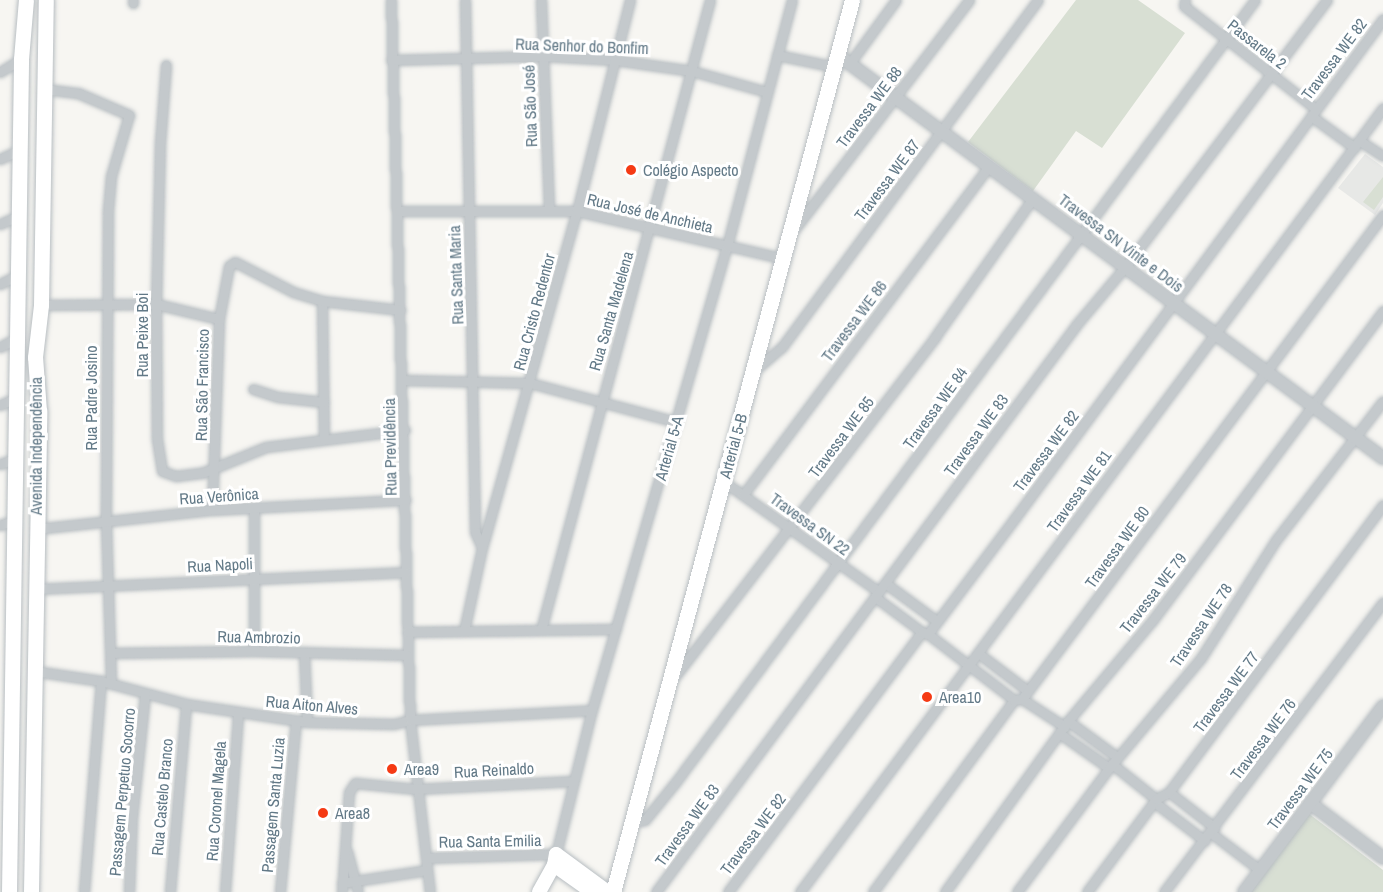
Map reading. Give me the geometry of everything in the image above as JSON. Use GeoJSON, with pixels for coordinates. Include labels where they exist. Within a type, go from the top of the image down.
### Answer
{"type":"FeatureCollection","features":[{"type":"Feature","properties":{"kind":"main road","name":"Arterial 5-B"},"geometry":{"type":"LineString","coordinates":[[613,892],[666,688],[841,62],[852,0]]}},
{"type":"Feature","properties":{"kind":"main road"},"geometry":{"type":"LineString","coordinates":[[26,4],[46,4]]}},
{"type":"Feature","properties":{"kind":"main road","name":"Avenida Independência"},"geometry":{"type":"LineString","coordinates":[[9,892],[5,853],[6,708],[16,520],[18,275],[22,214],[21,59],[26,4]]}},
{"type":"Feature","properties":{"kind":"main road","name":"Avenida Independência"},"geometry":{"type":"LineString","coordinates":[[31,892],[39,411],[35,357],[41,305],[46,4]]}},
{"type":"Feature","properties":{"kind":"main road"},"geometry":{"type":"LineString","coordinates":[[555,860],[592,892]]}},
{"type":"Feature","properties":{"kind":"main road"},"geometry":{"type":"LineString","coordinates":[[555,860],[608,892]]}},
{"type":"Feature","properties":{"kind":"main road","name":"Arterial 5-A"},"geometry":{"type":"LineString","coordinates":[[539,892],[555,860]]}},
{"type":"Feature","properties":{"kind":"street","name":"Rua Previdência"},"geometry":{"type":"LineString","coordinates":[[391,0],[391,60],[399,211],[405,430],[407,655],[416,789],[430,892]]}},
{"type":"Feature","properties":{"kind":"street","name":"Rua Santa Maria"},"geometry":{"type":"LineString","coordinates":[[465,0],[476,532],[482,548]]}},
{"type":"Feature","properties":{"kind":"street","name":"Rua São José"},"geometry":{"type":"LineString","coordinates":[[541,0],[549,210]]}},
{"type":"Feature","properties":{"kind":"street","name":"Rua Cristo Redentor"},"geometry":{"type":"LineString","coordinates":[[464,631],[482,548],[577,211],[630,0]]}},
{"type":"Feature","properties":{"kind":"street","name":"Rua Santa Madelena"},"geometry":{"type":"LineString","coordinates":[[541,630],[710,0]]}},
{"type":"Feature","properties":{"kind":"street","name":"Arterial 5-A"},"geometry":{"type":"LineString","coordinates":[[555,860],[592,711],[677,422],[792,0]]}},
{"type":"Feature","properties":{"kind":"street"},"geometry":{"type":"LineString","coordinates":[[777,55],[841,62],[896,0]]}},
{"type":"Feature","properties":{"kind":"street","name":"Travessa WE 88"},"geometry":{"type":"LineString","coordinates":[[792,232],[969,0]]}},
{"type":"Feature","properties":{"kind":"street","name":"Travessa WE 87"},"geometry":{"type":"LineString","coordinates":[[753,372],[776,354],[1038,0]]}},
{"type":"Feature","properties":{"kind":"street","name":"Passarela 2"},"geometry":{"type":"LineString","coordinates":[[1185,0],[1184,6],[1269,73],[1313,112],[1357,144],[1383,156]]}},
{"type":"Feature","properties":{"kind":"street","name":"Travessa WE 84"},"geometry":{"type":"LineString","coordinates":[[632,822],[640,823],[650,815],[1255,0]]}},
{"type":"Feature","properties":{"kind":"street","name":"Travessa WE 83"},"geometry":{"type":"LineString","coordinates":[[656,892],[1077,324],[1125,267],[1269,73],[1327,0]]}},
{"type":"Feature","properties":{"kind":"street","name":"Travessa WE 82"},"geometry":{"type":"LineString","coordinates":[[728,892],[925,633],[937,621],[1383,19]]}},
{"type":"Feature","properties":{"kind":"street","name":"Rua Senhor do Bonfim"},"geometry":{"type":"LineString","coordinates":[[391,60],[543,56],[615,60],[692,71],[767,92]]}},
{"type":"Feature","properties":{"kind":"street"},"geometry":{"type":"LineString","coordinates":[[0,72],[21,59]]}},
{"type":"Feature","properties":{"kind":"street","name":"Travessa SN Vinte e Dois"},"geometry":{"type":"LineString","coordinates":[[841,62],[896,97],[1082,234],[1311,408],[1383,458]]}},
{"type":"Feature","properties":{"kind":"street","name":"Rua Peixe Boi"},"geometry":{"type":"LineString","coordinates":[[166,65],[160,143],[156,304],[159,464],[167,475],[176,476],[202,473],[216,467]]}},
{"type":"Feature","properties":{"kind":"street","name":"Rua Padre Josino"},"geometry":{"type":"LineString","coordinates":[[44,89],[78,93],[129,115],[109,187],[106,522],[111,653],[84,892]]}},
{"type":"Feature","properties":{"kind":"street","name":"Travessa WE 81"},"geometry":{"type":"LineString","coordinates":[[800,892],[1383,108]]}},
{"type":"Feature","properties":{"kind":"street"},"geometry":{"type":"LineString","coordinates":[[0,159],[21,149]]}},
{"type":"Feature","properties":{"kind":"street","name":"Travessa WE 86"},"geometry":{"type":"LineString","coordinates":[[743,495],[989,166]]}},
{"type":"Feature","properties":{"kind":"street","name":"Travessa WE 85"},"geometry":{"type":"LineString","coordinates":[[666,688],[935,337],[1033,198]]}},
{"type":"Feature","properties":{"kind":"street","name":"Rua José de Anchieta"},"geometry":{"type":"LineString","coordinates":[[399,211],[577,211],[785,259]]}},
{"type":"Feature","properties":{"kind":"street"},"geometry":{"type":"LineString","coordinates":[[0,224],[22,214]]}},
{"type":"Feature","properties":{"kind":"street","name":"Travessa WE 80"},"geometry":{"type":"LineString","coordinates":[[873,892],[1018,700],[1028,691],[1383,215]]}},
{"type":"Feature","properties":{"kind":"street","name":"Rua São Francisco"},"geometry":{"type":"LineString","coordinates":[[212,510],[216,467],[219,319],[227,269],[232,263],[293,292],[322,301]]}},
{"type":"Feature","properties":{"kind":"street"},"geometry":{"type":"LineString","coordinates":[[0,284],[18,275]]}},
{"type":"Feature","properties":{"kind":"street"},"geometry":{"type":"LineString","coordinates":[[324,439],[322,301],[400,310]]}},
{"type":"Feature","properties":{"kind":"street"},"geometry":{"type":"LineString","coordinates":[[41,305],[156,304],[219,319]]}},
{"type":"Feature","properties":{"kind":"street","name":"Travessa WE 79"},"geometry":{"type":"LineString","coordinates":[[945,892],[1064,727],[1152,621],[1383,311]]}},
{"type":"Feature","properties":{"kind":"street"},"geometry":{"type":"LineString","coordinates":[[0,347],[17,338]]}},
{"type":"Feature","properties":{"kind":"street"},"geometry":{"type":"LineString","coordinates":[[403,380],[530,383],[602,400],[677,422]]}},
{"type":"Feature","properties":{"kind":"street"},"geometry":{"type":"LineString","coordinates":[[253,389],[278,397],[324,402]]}},
{"type":"Feature","properties":{"kind":"street"},"geometry":{"type":"LineString","coordinates":[[0,405],[18,397]]}},
{"type":"Feature","properties":{"kind":"street","name":"Travessa WE 78"},"geometry":{"type":"LineString","coordinates":[[1017,892],[1113,763],[1201,658],[1256,569],[1354,436],[1383,401]]}},
{"type":"Feature","properties":{"kind":"street"},"geometry":{"type":"LineString","coordinates":[[216,467],[267,447],[405,430]]}},
{"type":"Feature","properties":{"kind":"street"},"geometry":{"type":"LineString","coordinates":[[0,464],[17,458]]}},
{"type":"Feature","properties":{"kind":"street","name":"Travessa SN 22"},"geometry":{"type":"LineString","coordinates":[[723,481],[836,562],[968,666],[1018,700]]}},
{"type":"Feature","properties":{"kind":"street","name":"Rua Verônica"},"geometry":{"type":"LineString","coordinates":[[36,529],[212,510],[406,500]]}},
{"type":"Feature","properties":{"kind":"street","name":"Travessa WE 77"},"geometry":{"type":"LineString","coordinates":[[1087,892],[1155,800],[1169,792],[1383,505]]}},
{"type":"Feature","properties":{"kind":"street"},"geometry":{"type":"LineString","coordinates":[[254,508],[254,651]]}},
{"type":"Feature","properties":{"kind":"street"},"geometry":{"type":"LineString","coordinates":[[0,525],[16,520]]}},
{"type":"Feature","properties":{"kind":"street","name":"Rua Napoli"},"geometry":{"type":"LineString","coordinates":[[35,589],[406,572]]}},
{"type":"Feature","properties":{"kind":"street"},"geometry":{"type":"LineString","coordinates":[[885,584],[937,621]]}},
{"type":"Feature","properties":{"kind":"street","name":"Travessa WE 76"},"geometry":{"type":"LineString","coordinates":[[1164,892],[1383,602]]}},
{"type":"Feature","properties":{"kind":"street"},"geometry":{"type":"LineString","coordinates":[[406,632],[616,629]]}},
{"type":"Feature","properties":{"kind":"street","name":"Rua Ambrozio"},"geometry":{"type":"LineString","coordinates":[[111,653],[254,651],[407,655]]}},
{"type":"Feature","properties":{"kind":"street"},"geometry":{"type":"LineString","coordinates":[[304,652],[307,722]]}},
{"type":"Feature","properties":{"kind":"street"},"geometry":{"type":"LineString","coordinates":[[978,653],[1028,691]]}},
{"type":"Feature","properties":{"kind":"street","name":"Rua Aiton Alves"},"geometry":{"type":"LineString","coordinates":[[34,671],[106,682],[186,704],[296,722],[394,724],[410,720],[592,711]]}},
{"type":"Feature","properties":{"kind":"street","name":"Passagem Perpetuo Socorro"},"geometry":{"type":"LineString","coordinates":[[129,892],[132,818],[145,694]]}},
{"type":"Feature","properties":{"kind":"street"},"geometry":{"type":"LineString","coordinates":[[1018,700],[1064,727],[1113,763],[1155,800],[1210,834],[1260,870]]}},
{"type":"Feature","properties":{"kind":"street","name":"Rua Castelo Branco"},"geometry":{"type":"LineString","coordinates":[[170,892],[186,704]]}},
{"type":"Feature","properties":{"kind":"street","name":"Travessa WE 75"},"geometry":{"type":"LineString","coordinates":[[1244,892],[1383,706]]}},
{"type":"Feature","properties":{"kind":"street","name":"Rua Coronel Magela"},"geometry":{"type":"LineString","coordinates":[[225,892],[238,713]]}},
{"type":"Feature","properties":{"kind":"street","name":"Passagem Santa Luzia"},"geometry":{"type":"LineString","coordinates":[[280,892],[296,722]]}},
{"type":"Feature","properties":{"kind":"street"},"geometry":{"type":"LineString","coordinates":[[1064,727],[1113,763]]}},
{"type":"Feature","properties":{"kind":"street","name":"Rua Reinaldo"},"geometry":{"type":"LineString","coordinates":[[345,846],[349,792],[353,784],[416,789],[574,781]]}},
{"type":"Feature","properties":{"kind":"street"},"geometry":{"type":"LineString","coordinates":[[1169,792],[1210,834]]}},
{"type":"Feature","properties":{"kind":"street"},"geometry":{"type":"LineString","coordinates":[[1311,803],[1383,858]]}},
{"type":"Feature","properties":{"kind":"street"},"geometry":{"type":"LineString","coordinates":[[345,846],[357,887]]}},
{"type":"Feature","properties":{"kind":"street"},"geometry":{"type":"LineString","coordinates":[[345,846],[342,888],[357,887],[427,870]]}},
{"type":"Feature","properties":{"kind":"street","name":"Rua Santa Emilia"},"geometry":{"type":"LineString","coordinates":[[426,858],[555,860]]}},
{"type":"Feature","properties":{"kind":"shaded area"},"geometry":{"type":"Polygon","coordinates":[[[1076,0],[1138,0],[1185,33],[1102,148],[1076,131],[1033,191],[968,142],[1076,0]]]}},
{"type":"Feature","properties":{"kind":"shaded area"},"geometry":{"type":"Polygon","coordinates":[[[1365,154],[1383,167],[1383,203],[1375,215],[1338,188],[1365,154]]]}},
{"type":"Feature","properties":{"kind":"shaded area"},"geometry":{"type":"Polygon","coordinates":[[[1383,177],[1383,197],[1374,210],[1363,202],[1383,177]]]}},
{"type":"Feature","properties":{"kind":"shaded area"},"geometry":{"type":"Polygon","coordinates":[[[1308,813],[1383,870],[1383,892],[1250,892],[1308,813]]]}},
{"type":"Feature","properties":{"kind":"place","name":"Colégio Aspecto"},"geometry":{"type":"Point","coordinates":[631,170]}},
{"type":"Feature","properties":{"kind":"place","name":"Area10"},"geometry":{"type":"Point","coordinates":[927,697]}},
{"type":"Feature","properties":{"kind":"place","name":"Area9"},"geometry":{"type":"Point","coordinates":[392,769]}},
{"type":"Feature","properties":{"kind":"place","name":"Area8"},"geometry":{"type":"Point","coordinates":[323,813]}}]}
